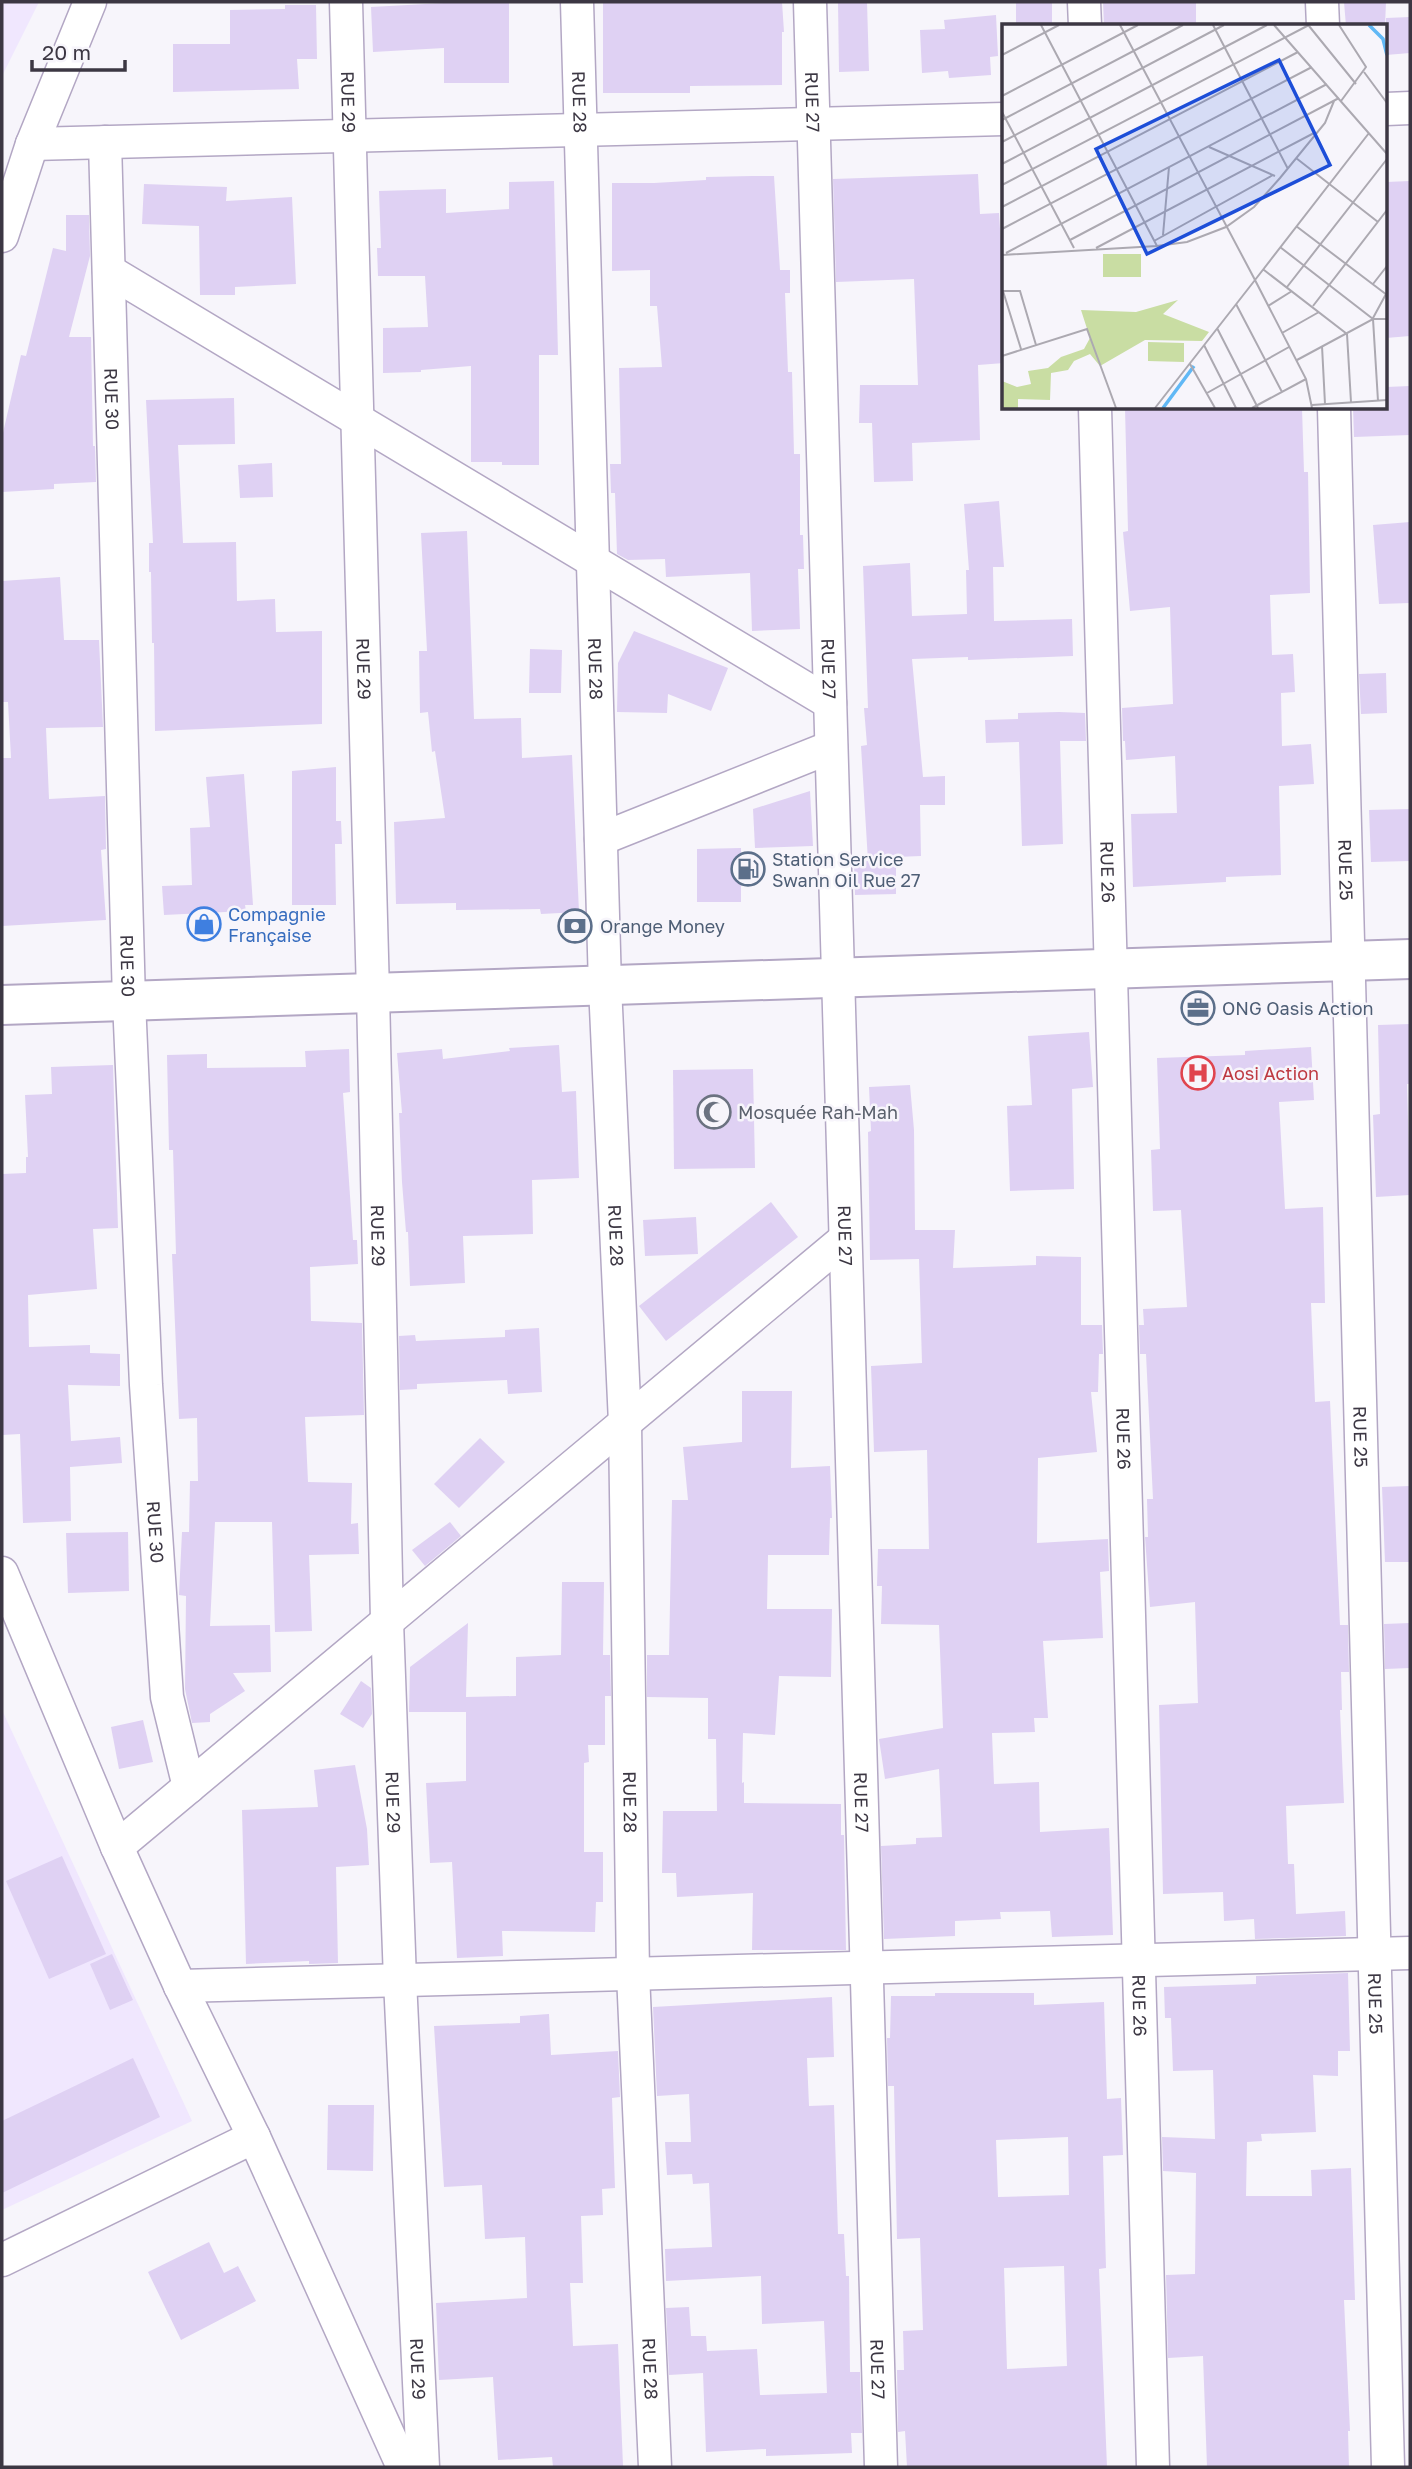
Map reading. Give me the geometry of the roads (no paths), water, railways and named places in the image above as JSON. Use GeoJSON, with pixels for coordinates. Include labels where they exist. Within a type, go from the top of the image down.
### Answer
{"type":"FeatureCollection","features":[{"type":"Feature","properties":{"kind":"main road"},"geometry":{"type":"LineString","coordinates":[[2,1005],[1410,960]]}},
{"type":"Feature","properties":{"kind":"street"},"geometry":{"type":"LineString","coordinates":[[2,236],[32,144],[90,2]]}},
{"type":"Feature","properties":{"kind":"street","name":"RUE 29"},"geometry":{"type":"LineString","coordinates":[[346,2],[387,1621],[400,1980],[423,2467]]}},
{"type":"Feature","properties":{"kind":"street","name":"RUE 28"},"geometry":{"type":"LineString","coordinates":[[577,2],[605,986],[625,1423],[633,1974],[655,2467]]}},
{"type":"Feature","properties":{"kind":"street","name":"RUE 27"},"geometry":{"type":"LineString","coordinates":[[810,2],[881,2467]]}},
{"type":"Feature","properties":{"kind":"street"},"geometry":{"type":"LineString","coordinates":[[1084,2],[1085,24]]}},
{"type":"Feature","properties":{"kind":"street"},"geometry":{"type":"LineString","coordinates":[[1322,2],[1322,24]]}},
{"type":"Feature","properties":{"kind":"street"},"geometry":{"type":"LineString","coordinates":[[1388,109],[1410,108]]}},
{"type":"Feature","properties":{"kind":"street"},"geometry":{"type":"LineString","coordinates":[[32,144],[1002,119]]}},
{"type":"Feature","properties":{"kind":"street","name":"RUE 30"},"geometry":{"type":"LineString","coordinates":[[105,142],[129,1001],[146,1385],[167,1697],[189,1787]]}},
{"type":"Feature","properties":{"kind":"street"},"geometry":{"type":"LineString","coordinates":[[109,271],[830,703]]}},
{"type":"Feature","properties":{"kind":"street","name":"RUE 26"},"geometry":{"type":"LineString","coordinates":[[1096,410],[1153,2467]]}},
{"type":"Feature","properties":{"kind":"street","name":"RUE 25"},"geometry":{"type":"LineString","coordinates":[[1334,410],[1388,2467]]}},
{"type":"Feature","properties":{"kind":"street"},"geometry":{"type":"LineString","coordinates":[[601,839],[831,747]]}},
{"type":"Feature","properties":{"kind":"street"},"geometry":{"type":"LineString","coordinates":[[117,1847],[845,1238]]}},
{"type":"Feature","properties":{"kind":"street"},"geometry":{"type":"LineString","coordinates":[[2,1573],[117,1847],[180,1986],[254,2137],[402,2467]]}},
{"type":"Feature","properties":{"kind":"street"},"geometry":{"type":"LineString","coordinates":[[180,1986],[1410,1953]]}},
{"type":"Feature","properties":{"kind":"street"},"geometry":{"type":"LineString","coordinates":[[2,2260],[254,2137]]}},
{"type":"Feature","properties":{"kind":"place","name":"Station Service Swann Oil Rue 27"},"geometry":{"type":"Point","coordinates":[748,869]}},
{"type":"Feature","properties":{"kind":"place","name":"Compagnie Française"},"geometry":{"type":"Point","coordinates":[204,924]}},
{"type":"Feature","properties":{"kind":"place","name":"Orange Money"},"geometry":{"type":"Point","coordinates":[575,926]}},
{"type":"Feature","properties":{"kind":"place","name":"ONG Oasis Action"},"geometry":{"type":"Point","coordinates":[1198,1008]}},
{"type":"Feature","properties":{"kind":"place","name":"Aosi Action"},"geometry":{"type":"Point","coordinates":[1198,1073]}},
{"type":"Feature","properties":{"kind":"place","name":"Mosquée Rah-Mah"},"geometry":{"type":"Point","coordinates":[714,1112]}}]}
